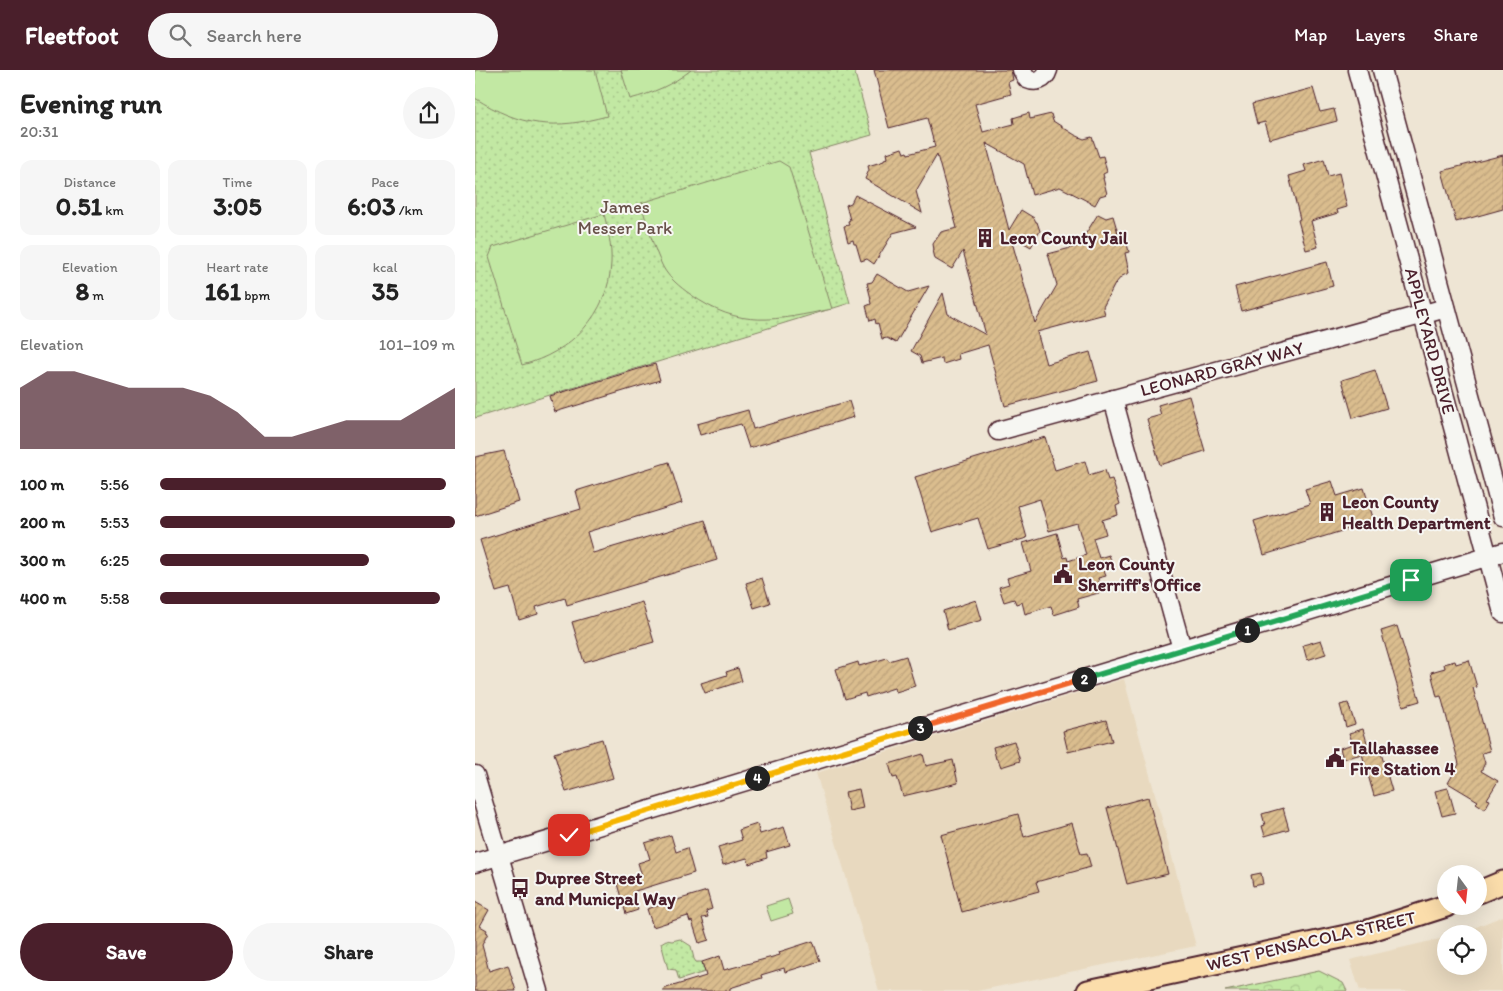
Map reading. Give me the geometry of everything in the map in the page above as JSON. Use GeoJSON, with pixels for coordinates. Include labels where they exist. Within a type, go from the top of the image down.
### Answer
{"type":"FeatureCollection","features":[{"type":"Feature","properties":{"kind":"main road"},"geometry":{"type":"LineString","coordinates":[[1487,889],[1503,882]]}},
{"type":"Feature","properties":{"kind":"main road","name":"WEST PENSACOLA STREET"},"geometry":{"type":"LineString","coordinates":[[1088,991],[1365,932],[1437,909]]}},
{"type":"Feature","properties":{"kind":"street"},"geometry":{"type":"LineString","coordinates":[[1022,70],[1027,79],[1036,81],[1044,78],[1048,70]]}},
{"type":"Feature","properties":{"kind":"street","name":"APPLEYARD DRIVE"},"geometry":{"type":"LineString","coordinates":[[1357,70],[1423,314],[1495,555],[1503,613]]}},
{"type":"Feature","properties":{"kind":"street","name":"APPLEYARD DRIVE"},"geometry":{"type":"LineString","coordinates":[[1382,70],[1503,517]]}},
{"type":"Feature","properties":{"kind":"street","name":"LEONARD GRAY WAY"},"geometry":{"type":"LineString","coordinates":[[998,431],[1446,308]]}},
{"type":"Feature","properties":{"kind":"street"},"geometry":{"type":"LineString","coordinates":[[1113,399],[1182,649]]}},
{"type":"Feature","properties":{"kind":"street"},"geometry":{"type":"LineString","coordinates":[[475,863],[1495,555]]}},
{"type":"Feature","properties":{"kind":"street"},"geometry":{"type":"LineString","coordinates":[[475,775],[539,991]]}},
{"type":"Feature","properties":{"kind":"shaded area"},"geometry":{"type":"Polygon","coordinates":[[[1124,679],[1196,946],[977,991],[879,991],[816,773],[1124,679]]]}},
{"type":"Feature","properties":{"kind":"shaded area"},"geometry":{"type":"Polygon","coordinates":[[[1503,916],[1503,991],[1360,991],[1350,960],[1437,940],[1437,975],[1487,975],[1487,925],[1481,925],[1503,916]]]}},
{"type":"Feature","properties":{"kind":"green space","name":"James Messer Park"},"geometry":{"type":"Polygon","coordinates":[[[475,70],[854,70],[872,135],[809,153],[850,303],[475,418],[475,70]]]}},
{"type":"Feature","properties":{"kind":"green space"},"geometry":{"type":"Polygon","coordinates":[[[475,70],[595,70],[607,116],[571,123],[554,124],[538,123],[507,115],[475,98],[475,70]]]}},
{"type":"Feature","properties":{"kind":"green space"},"geometry":{"type":"Polygon","coordinates":[[[621,70],[691,70],[662,88],[630,99],[621,70]]]}},
{"type":"Feature","properties":{"kind":"green space"},"geometry":{"type":"Polygon","coordinates":[[[779,161],[789,167],[832,309],[776,319],[742,317],[725,313],[690,294],[668,275],[656,252],[641,203],[779,161]]]}},
{"type":"Feature","properties":{"kind":"green space"},"geometry":{"type":"Polygon","coordinates":[[[604,214],[610,245],[611,263],[609,282],[595,315],[571,341],[540,359],[522,365],[489,257],[493,247],[604,214]]]}},
{"type":"Feature","properties":{"kind":"green space"},"geometry":{"type":"Polygon","coordinates":[[[788,899],[793,914],[771,921],[766,906],[788,899]]]}},
{"type":"Feature","properties":{"kind":"green space"},"geometry":{"type":"Polygon","coordinates":[[[680,939],[691,946],[694,959],[696,962],[702,962],[705,972],[679,980],[676,970],[668,969],[661,943],[666,940],[680,939]]]}},
{"type":"Feature","properties":{"kind":"green space"},"geometry":{"type":"Polygon","coordinates":[[[1319,971],[1343,983],[1347,991],[1225,991],[1319,971]]]}},
{"type":"Feature","properties":{"kind":"building","name":"Leon County Jail"},"geometry":{"type":"Polygon","coordinates":[[[874,70],[1011,70],[1013,80],[1008,82],[1011,94],[975,104],[983,132],[1014,124],[1013,118],[1029,113],[1030,119],[1051,114],[1053,121],[1075,135],[1084,139],[1092,137],[1099,157],[1103,156],[1107,172],[1103,174],[1103,178],[1107,194],[1100,196],[1095,205],[1060,187],[1032,195],[1024,164],[986,143],[1009,230],[1021,210],[1034,218],[1040,231],[1031,247],[1010,235],[1035,323],[1057,285],[1048,254],[1078,246],[1098,214],[1106,218],[1113,216],[1120,237],[1125,236],[1129,252],[1125,253],[1129,273],[1122,276],[1115,284],[1103,307],[1105,314],[1037,332],[1046,364],[1090,352],[1098,381],[1005,406],[988,345],[958,354],[959,359],[943,364],[942,358],[922,363],[920,356],[911,351],[943,293],[948,314],[986,335],[963,251],[952,269],[935,259],[933,244],[941,232],[957,228],[937,155],[916,191],[922,213],[865,179],[869,170],[868,166],[884,161],[884,159],[888,158],[887,153],[902,148],[904,153],[907,152],[908,154],[935,147],[927,118],[889,128],[874,70]]]}},
{"type":"Feature","properties":{"kind":"building"},"geometry":{"type":"Polygon","coordinates":[[[1313,88],[1320,112],[1334,109],[1337,121],[1270,139],[1265,122],[1257,124],[1252,104],[1313,88]]]}},
{"type":"Feature","properties":{"kind":"building"},"geometry":{"type":"Polygon","coordinates":[[[1503,155],[1503,209],[1456,222],[1442,171],[1503,155]]]}},
{"type":"Feature","properties":{"kind":"building"},"geometry":{"type":"Polygon","coordinates":[[[1324,159],[1328,176],[1339,173],[1347,207],[1337,210],[1338,213],[1311,221],[1318,247],[1306,250],[1289,176],[1306,171],[1304,165],[1324,159]]]}},
{"type":"Feature","properties":{"kind":"building"},"geometry":{"type":"Polygon","coordinates":[[[855,195],[916,227],[893,233],[874,264],[867,259],[861,261],[856,244],[854,244],[853,240],[848,242],[844,226],[849,225],[848,221],[850,220],[846,205],[851,203],[855,195]]]}},
{"type":"Feature","properties":{"kind":"building"},"geometry":{"type":"Polygon","coordinates":[[[1327,262],[1333,286],[1241,311],[1235,287],[1327,262]]]}},
{"type":"Feature","properties":{"kind":"building"},"geometry":{"type":"Polygon","coordinates":[[[877,274],[908,292],[929,286],[896,343],[887,338],[882,339],[878,323],[876,324],[875,319],[870,321],[866,306],[871,304],[867,283],[872,282],[877,274]]]}},
{"type":"Feature","properties":{"kind":"building"},"geometry":{"type":"Polygon","coordinates":[[[655,364],[660,380],[555,412],[550,396],[655,364]]]}},
{"type":"Feature","properties":{"kind":"building"},"geometry":{"type":"Polygon","coordinates":[[[1375,370],[1387,408],[1353,418],[1342,380],[1375,370]]]}},
{"type":"Feature","properties":{"kind":"building"},"geometry":{"type":"Polygon","coordinates":[[[1189,396],[1205,451],[1160,465],[1147,419],[1161,415],[1158,405],[1189,396]]]}},
{"type":"Feature","properties":{"kind":"building"},"geometry":{"type":"Polygon","coordinates":[[[849,401],[854,417],[749,448],[741,424],[700,435],[697,424],[748,410],[753,429],[849,401]]]}},
{"type":"Feature","properties":{"kind":"building"},"geometry":{"type":"Polygon","coordinates":[[[1045,437],[1055,470],[1085,461],[1089,475],[1105,470],[1108,480],[1112,479],[1120,504],[1116,506],[1118,515],[1102,520],[1106,534],[1093,538],[1099,558],[1109,555],[1114,568],[1104,571],[1106,576],[1098,578],[1102,592],[1077,599],[1079,607],[1054,615],[1051,606],[1025,614],[1022,602],[1016,604],[1014,599],[1004,602],[999,587],[1009,584],[1007,578],[1031,571],[1023,543],[1057,533],[1064,558],[1067,557],[1068,561],[1086,555],[1077,523],[1049,531],[1040,499],[1018,506],[1027,538],[988,549],[978,518],[932,532],[915,477],[1045,437]]]}},
{"type":"Feature","properties":{"kind":"building"},"geometry":{"type":"Polygon","coordinates":[[[504,451],[519,502],[475,516],[475,457],[504,451]]]}},
{"type":"Feature","properties":{"kind":"building"},"geometry":{"type":"Polygon","coordinates":[[[669,462],[682,503],[587,532],[593,553],[705,520],[717,560],[567,605],[565,598],[536,607],[538,614],[519,620],[510,588],[496,592],[480,540],[581,509],[576,491],[669,462]]]}},
{"type":"Feature","properties":{"kind":"building","name":"Leon County Health Department"},"geometry":{"type":"Polygon","coordinates":[[[1332,481],[1337,496],[1364,488],[1374,521],[1264,555],[1254,521],[1310,504],[1305,489],[1332,481]]]}},
{"type":"Feature","properties":{"kind":"building"},"geometry":{"type":"Polygon","coordinates":[[[762,578],[770,603],[754,608],[746,583],[762,578]]]}},
{"type":"Feature","properties":{"kind":"building"},"geometry":{"type":"Polygon","coordinates":[[[976,600],[982,620],[948,630],[943,611],[976,600]]]}},
{"type":"Feature","properties":{"kind":"building"},"geometry":{"type":"Polygon","coordinates":[[[642,602],[654,642],[584,662],[572,622],[642,602]]]}},
{"type":"Feature","properties":{"kind":"building"},"geometry":{"type":"Polygon","coordinates":[[[1397,626],[1420,701],[1403,706],[1381,631],[1397,626]]]}},
{"type":"Feature","properties":{"kind":"building"},"geometry":{"type":"Polygon","coordinates":[[[1321,640],[1326,654],[1307,660],[1303,645],[1321,640]]]}},
{"type":"Feature","properties":{"kind":"building"},"geometry":{"type":"Polygon","coordinates":[[[906,656],[915,686],[896,692],[894,688],[866,697],[865,693],[845,699],[836,669],[858,662],[859,666],[887,658],[889,661],[906,656]]]}},
{"type":"Feature","properties":{"kind":"building"},"geometry":{"type":"Polygon","coordinates":[[[1469,660],[1477,687],[1473,688],[1490,751],[1482,753],[1485,763],[1481,771],[1498,781],[1487,799],[1490,800],[1485,809],[1476,803],[1478,801],[1448,783],[1459,764],[1441,696],[1437,697],[1431,672],[1445,668],[1444,664],[1455,661],[1456,664],[1469,660]]]}},
{"type":"Feature","properties":{"kind":"building"},"geometry":{"type":"Polygon","coordinates":[[[738,668],[742,681],[705,693],[701,683],[727,675],[726,672],[738,668]]]}},
{"type":"Feature","properties":{"kind":"building"},"geometry":{"type":"Polygon","coordinates":[[[1348,703],[1355,724],[1346,727],[1340,705],[1348,703]]]}},
{"type":"Feature","properties":{"kind":"building"},"geometry":{"type":"Polygon","coordinates":[[[1106,720],[1112,741],[1068,752],[1063,731],[1106,720]]]}},
{"type":"Feature","properties":{"kind":"building"},"geometry":{"type":"Polygon","coordinates":[[[1363,729],[1369,749],[1379,746],[1392,791],[1374,796],[1362,754],[1343,759],[1340,748],[1353,744],[1349,733],[1363,729]]]}},
{"type":"Feature","properties":{"kind":"building"},"geometry":{"type":"Polygon","coordinates":[[[602,739],[613,778],[566,792],[554,753],[602,739]]]}},
{"type":"Feature","properties":{"kind":"building"},"geometry":{"type":"Polygon","coordinates":[[[1014,741],[1020,761],[1001,767],[998,759],[996,759],[993,747],[1014,741]]]}},
{"type":"Feature","properties":{"kind":"building"},"geometry":{"type":"Polygon","coordinates":[[[923,754],[926,766],[953,760],[958,783],[903,796],[897,777],[893,778],[889,764],[923,754]]]}},
{"type":"Feature","properties":{"kind":"building"},"geometry":{"type":"Polygon","coordinates":[[[1448,788],[1455,813],[1442,816],[1435,791],[1448,788]]]}},
{"type":"Feature","properties":{"kind":"building"},"geometry":{"type":"Polygon","coordinates":[[[859,789],[863,808],[849,811],[845,792],[859,789]]]}},
{"type":"Feature","properties":{"kind":"building"},"geometry":{"type":"Polygon","coordinates":[[[1148,797],[1168,874],[1127,884],[1107,808],[1148,797]]]}},
{"type":"Feature","properties":{"kind":"building"},"geometry":{"type":"Polygon","coordinates":[[[1283,808],[1289,829],[1265,836],[1262,826],[1265,825],[1262,814],[1283,808]]]}},
{"type":"Feature","properties":{"kind":"building"},"geometry":{"type":"Polygon","coordinates":[[[1018,814],[1024,837],[1072,823],[1081,854],[1087,853],[1091,867],[1036,882],[1039,891],[962,912],[941,835],[1018,814]]]}},
{"type":"Feature","properties":{"kind":"building"},"geometry":{"type":"Polygon","coordinates":[[[757,824],[760,834],[784,827],[790,845],[766,852],[767,858],[749,864],[747,858],[723,865],[718,847],[742,840],[739,830],[757,824]]]}},
{"type":"Feature","properties":{"kind":"building"},"geometry":{"type":"Polygon","coordinates":[[[671,835],[676,852],[687,848],[694,873],[632,892],[638,910],[626,914],[617,884],[642,876],[638,863],[650,859],[645,843],[671,835]]]}},
{"type":"Feature","properties":{"kind":"building"},"geometry":{"type":"Polygon","coordinates":[[[1261,873],[1263,884],[1253,886],[1251,875],[1261,873]]]}},
{"type":"Feature","properties":{"kind":"building"},"geometry":{"type":"Polygon","coordinates":[[[707,891],[712,909],[706,911],[708,917],[702,918],[709,940],[699,943],[692,921],[690,922],[688,916],[653,927],[647,909],[707,891]]]}},
{"type":"Feature","properties":{"kind":"building"},"geometry":{"type":"Polygon","coordinates":[[[475,902],[489,910],[480,926],[487,930],[486,932],[488,933],[482,945],[489,971],[508,965],[516,991],[475,991],[475,902]]]}},
{"type":"Feature","properties":{"kind":"building"},"geometry":{"type":"Polygon","coordinates":[[[813,941],[820,961],[785,972],[784,968],[761,975],[762,978],[730,988],[730,991],[663,991],[663,989],[706,976],[702,962],[720,956],[724,970],[780,955],[779,952],[813,941]]]}},
{"type":"Feature","properties":{"kind":"place","name":"Leon County Jail"},"geometry":{"type":"Point","coordinates":[985,238]}},
{"type":"Feature","properties":{"kind":"place","name":"Leon County Health Department"},"geometry":{"type":"Point","coordinates":[1327,512]}},
{"type":"Feature","properties":{"kind":"place","name":"Leon County Sherriff's Office"},"geometry":{"type":"Point","coordinates":[1063,574]}},
{"type":"Feature","properties":{"kind":"place","name":"Tallahassee Fire Station 4"},"geometry":{"type":"Point","coordinates":[1335,758]}},
{"type":"Feature","properties":{"kind":"place","name":"Dupree Street and Municpal Way"},"geometry":{"type":"Point","coordinates":[520,888]}},
{"type":"Feature","properties":{"kind":"route"},"geometry":{"type":"LineString","coordinates":[[569,835],[1411,580]]}}]}
